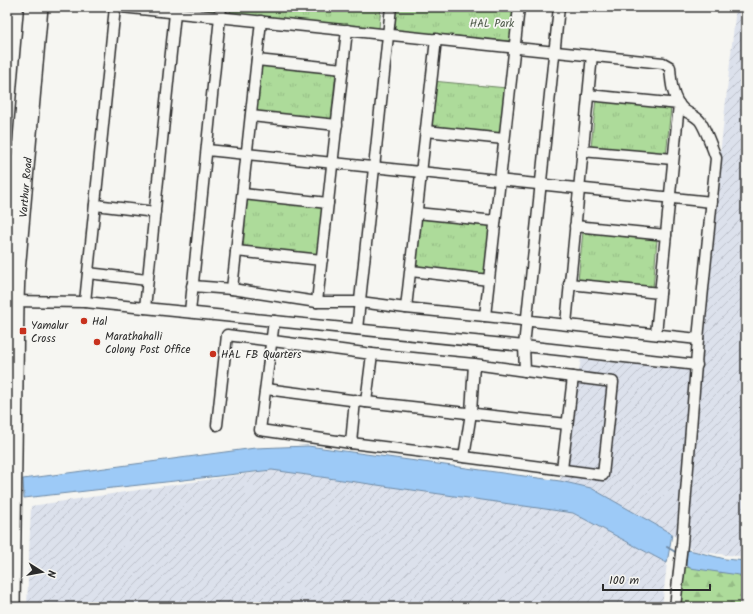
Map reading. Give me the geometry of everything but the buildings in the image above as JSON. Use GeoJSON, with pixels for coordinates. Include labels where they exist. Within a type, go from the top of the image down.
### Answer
{"type":"FeatureCollection","features":[{"type":"Feature","properties":{"kind":"main road","name":"Varthur Road"},"geometry":{"type":"LineString","coordinates":[[13,607],[11,465],[12,301],[9,272],[31,7]]}},
{"type":"Feature","properties":{"kind":"main road","name":"Varthur Road"},"geometry":{"type":"LineString","coordinates":[[7,330],[19,264],[41,7]]}},
{"type":"Feature","properties":{"kind":"street"},"geometry":{"type":"LineString","coordinates":[[85,302],[115,7]]}},
{"type":"Feature","properties":{"kind":"street"},"geometry":{"type":"LineString","coordinates":[[121,7],[175,13],[221,12],[261,21],[592,55],[663,63],[670,67],[674,97],[685,110],[699,120],[711,143],[716,158],[698,339],[682,544],[675,607]]}},
{"type":"Feature","properties":{"kind":"street"},"geometry":{"type":"LineString","coordinates":[[357,329],[391,7]]}},
{"type":"Feature","properties":{"kind":"street"},"geometry":{"type":"LineString","coordinates":[[485,316],[519,7]]}},
{"type":"Feature","properties":{"kind":"street"},"geometry":{"type":"LineString","coordinates":[[525,371],[524,346],[526,320],[559,7]]}},
{"type":"Feature","properties":{"kind":"street"},"geometry":{"type":"LineString","coordinates":[[190,312],[221,12]]}},
{"type":"Feature","properties":{"kind":"street"},"geometry":{"type":"LineString","coordinates":[[145,308],[175,13]]}},
{"type":"Feature","properties":{"kind":"street"},"geometry":{"type":"LineString","coordinates":[[232,288],[261,21]]}},
{"type":"Feature","properties":{"kind":"street"},"geometry":{"type":"LineString","coordinates":[[318,302],[347,30]]}},
{"type":"Feature","properties":{"kind":"street"},"geometry":{"type":"LineString","coordinates":[[406,308],[436,39]]}},
{"type":"Feature","properties":{"kind":"street"},"geometry":{"type":"LineString","coordinates":[[566,324],[592,55]]}},
{"type":"Feature","properties":{"kind":"street"},"geometry":{"type":"LineString","coordinates":[[257,60],[343,69]]}},
{"type":"Feature","properties":{"kind":"street"},"geometry":{"type":"LineString","coordinates":[[588,95],[679,104]]}},
{"type":"Feature","properties":{"kind":"street"},"geometry":{"type":"LineString","coordinates":[[656,334],[679,104]]}},
{"type":"Feature","properties":{"kind":"street"},"geometry":{"type":"LineString","coordinates":[[251,116],[337,125]]}},
{"type":"Feature","properties":{"kind":"street"},"geometry":{"type":"LineString","coordinates":[[426,131],[504,139]]}},
{"type":"Feature","properties":{"kind":"street"},"geometry":{"type":"LineString","coordinates":[[207,150],[712,202]]}},
{"type":"Feature","properties":{"kind":"street"},"geometry":{"type":"LineString","coordinates":[[582,151],[673,159]]}},
{"type":"Feature","properties":{"kind":"street"},"geometry":{"type":"LineString","coordinates":[[243,194],[328,203]]}},
{"type":"Feature","properties":{"kind":"street"},"geometry":{"type":"LineString","coordinates":[[95,205],[154,212]]}},
{"type":"Feature","properties":{"kind":"street"},"geometry":{"type":"LineString","coordinates":[[417,213],[496,221]]}},
{"type":"Feature","properties":{"kind":"street"},"geometry":{"type":"LineString","coordinates":[[575,226],[666,235]]}},
{"type":"Feature","properties":{"kind":"street"},"geometry":{"type":"LineString","coordinates":[[236,251],[322,260]]}},
{"type":"Feature","properties":{"kind":"street"},"geometry":{"type":"LineString","coordinates":[[411,271],[489,280]]}},
{"type":"Feature","properties":{"kind":"street"},"geometry":{"type":"LineString","coordinates":[[88,273],[147,280]]}},
{"type":"Feature","properties":{"kind":"street"},"geometry":{"type":"LineString","coordinates":[[569,284],[660,293]]}},
{"type":"Feature","properties":{"kind":"street"},"geometry":{"type":"LineString","coordinates":[[192,286],[232,288],[318,302],[360,302],[698,339]]}},
{"type":"Feature","properties":{"kind":"street"},"geometry":{"type":"LineString","coordinates":[[12,301],[85,302],[697,365]]}},
{"type":"Feature","properties":{"kind":"street"},"geometry":{"type":"LineString","coordinates":[[217,425],[227,335],[271,340],[372,354],[474,364],[613,382],[603,475],[260,430],[266,389],[271,340],[274,321]]}},
{"type":"Feature","properties":{"kind":"street"},"geometry":{"type":"LineString","coordinates":[[366,402],[372,354]]}},
{"type":"Feature","properties":{"kind":"street"},"geometry":{"type":"LineString","coordinates":[[464,457],[471,413],[474,364]]}},
{"type":"Feature","properties":{"kind":"street"},"geometry":{"type":"LineString","coordinates":[[562,469],[573,377]]}},
{"type":"Feature","properties":{"kind":"street"},"geometry":{"type":"LineString","coordinates":[[266,389],[366,402],[567,424]]}},
{"type":"Feature","properties":{"kind":"street"},"geometry":{"type":"LineString","coordinates":[[351,443],[355,400]]}},
{"type":"Feature","properties":{"kind":"shaded area"},"geometry":{"type":"Polygon","coordinates":[[[736,7],[746,7],[746,557],[693,551],[672,534],[591,488],[560,481],[581,359],[696,371],[736,7]]]}},
{"type":"Feature","properties":{"kind":"shaded area"},"geometry":{"type":"Polygon","coordinates":[[[272,470],[573,513],[667,563],[662,607],[27,607],[31,506],[272,470]]]}},
{"type":"Feature","properties":{"kind":"green space"},"geometry":{"type":"Polygon","coordinates":[[[172,7],[217,7],[217,11],[172,7]]]}},
{"type":"Feature","properties":{"kind":"green space"},"geometry":{"type":"Polygon","coordinates":[[[231,7],[381,7],[379,28],[230,14],[231,7]]]}},
{"type":"Feature","properties":{"kind":"green space","name":"HAL Park"},"geometry":{"type":"Polygon","coordinates":[[[396,7],[513,7],[510,41],[394,30],[396,7]]]}},
{"type":"Feature","properties":{"kind":"green space"},"geometry":{"type":"Polygon","coordinates":[[[261,64],[336,71],[331,120],[256,113],[261,64]]]}},
{"type":"Feature","properties":{"kind":"green space"},"geometry":{"type":"Polygon","coordinates":[[[432,81],[507,88],[502,137],[427,130],[432,81]]]}},
{"type":"Feature","properties":{"kind":"green space"},"geometry":{"type":"Polygon","coordinates":[[[596,99],[671,107],[666,156],[591,148],[596,99]]]}},
{"type":"Feature","properties":{"kind":"green space"},"geometry":{"type":"Polygon","coordinates":[[[247,199],[322,207],[318,256],[243,249],[247,199]]]}},
{"type":"Feature","properties":{"kind":"green space"},"geometry":{"type":"Polygon","coordinates":[[[419,219],[494,226],[489,275],[414,268],[419,219]]]}},
{"type":"Feature","properties":{"kind":"green space"},"geometry":{"type":"Polygon","coordinates":[[[583,232],[657,239],[653,289],[578,281],[583,232]]]}},
{"type":"Feature","properties":{"kind":"green space"},"geometry":{"type":"Polygon","coordinates":[[[684,567],[746,574],[746,607],[680,607],[684,567]]]}},
{"type":"Feature","properties":{"kind":"water"},"geometry":{"type":"Polygon","coordinates":[[[308,446],[560,481],[591,488],[672,534],[667,563],[573,513],[272,470],[24,498],[23,479],[255,448],[308,446]]]}},
{"type":"Feature","properties":{"kind":"water"},"geometry":{"type":"Polygon","coordinates":[[[687,550],[725,559],[746,561],[746,576],[690,568],[686,565],[687,550]]]}},
{"type":"Feature","properties":{"kind":"waterway"},"geometry":{"type":"LineString","coordinates":[[667,547],[677,553]]}},
{"type":"Feature","properties":{"kind":"place","name":"Hal"},"geometry":{"type":"Point","coordinates":[84,321]}},
{"type":"Feature","properties":{"kind":"place","name":"Yamalur Cross"},"geometry":{"type":"Point","coordinates":[23,331]}},
{"type":"Feature","properties":{"kind":"place","name":"Marathahalli Colony Post Office"},"geometry":{"type":"Point","coordinates":[97,342]}},
{"type":"Feature","properties":{"kind":"place","name":"HAL FB Quarters"},"geometry":{"type":"Point","coordinates":[213,354]}}]}
